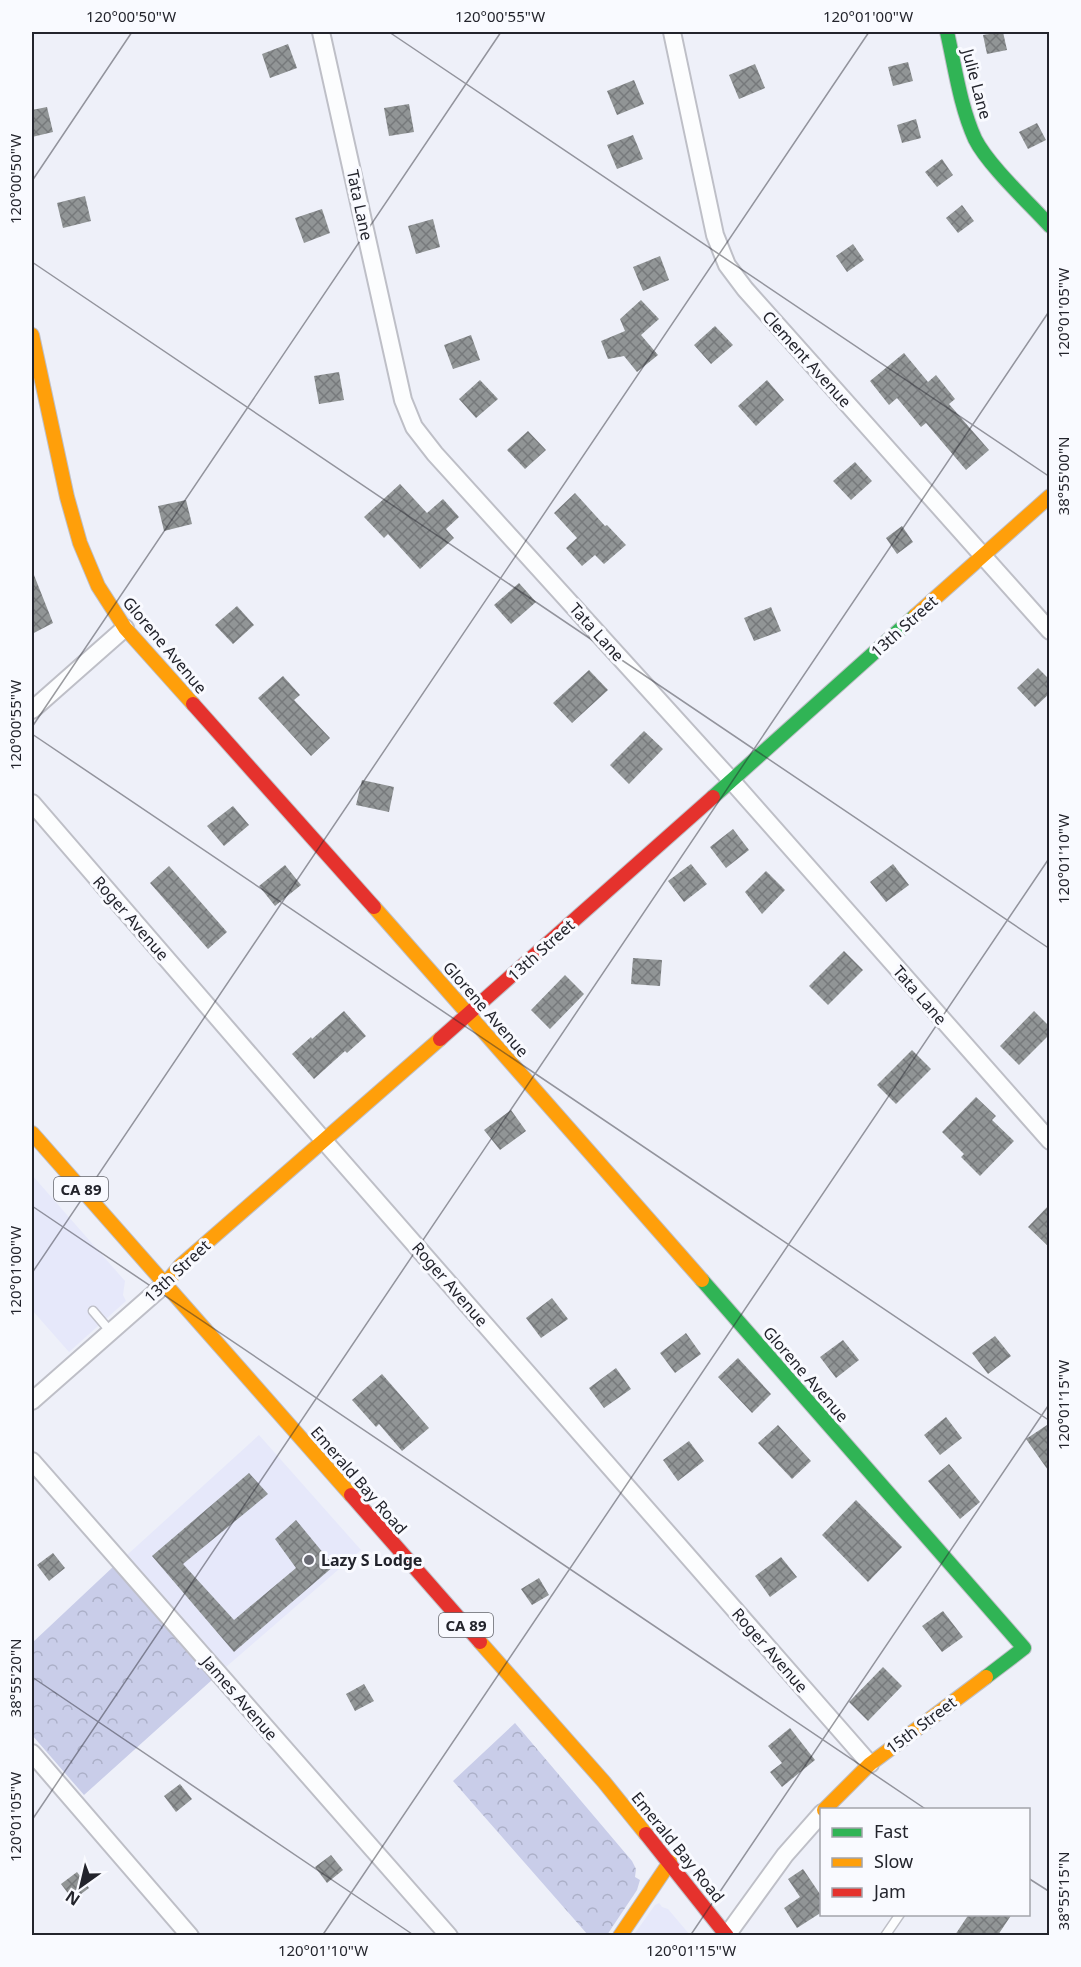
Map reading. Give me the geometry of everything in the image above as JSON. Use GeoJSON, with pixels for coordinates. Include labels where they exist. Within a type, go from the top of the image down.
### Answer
{"type":"FeatureCollection","features":[{"type":"Feature","properties":{"kind":"street","name":"Tata Lane"},"geometry":{"type":"LineString","coordinates":[[321,32],[403,400],[414,427],[442,463],[731,780],[1050,1142]]}},
{"type":"Feature","properties":{"kind":"street","name":"Clement Avenue"},"geometry":{"type":"LineString","coordinates":[[672,32],[715,235],[727,265],[745,289],[1050,631]]}},
{"type":"Feature","properties":{"kind":"street","name":"Julie Lane"},"geometry":{"type":"LineString","coordinates":[[947,32],[965,111],[976,140],[993,163],[1050,226]]}},
{"type":"Feature","properties":{"kind":"street","name":"Glorene Avenue"},"geometry":{"type":"LineString","coordinates":[[32,335],[67,496],[80,543],[98,586],[125,628],[469,1014],[1024,1648]]}},
{"type":"Feature","properties":{"kind":"street","name":"13th Street"},"geometry":{"type":"LineString","coordinates":[[32,1401],[1050,496]]}},
{"type":"Feature","properties":{"kind":"street"},"geometry":{"type":"LineString","coordinates":[[32,710],[125,628]]}},
{"type":"Feature","properties":{"kind":"street","name":"Roger Avenue"},"geometry":{"type":"LineString","coordinates":[[32,803],[325,1142],[870,1764]]}},
{"type":"Feature","properties":{"kind":"street","name":"Emerald Bay Road"},"geometry":{"type":"LineString","coordinates":[[32,1133],[604,1782],[727,1935]]}},
{"type":"Feature","properties":{"kind":"street","name":"James Avenue"},"geometry":{"type":"LineString","coordinates":[[32,1461],[449,1935]]}},
{"type":"Feature","properties":{"kind":"street","name":"15th Street"},"geometry":{"type":"LineString","coordinates":[[826,1808],[870,1764],[1024,1648]]}},
{"type":"Feature","properties":{"kind":"street"},"geometry":{"type":"LineString","coordinates":[[32,1753],[190,1935]]}},
{"type":"Feature","properties":{"kind":"street","name":"15th Street"},"geometry":{"type":"LineString","coordinates":[[727,1935],[784,1855],[820,1814]]}},
{"type":"Feature","properties":{"kind":"street"},"geometry":{"type":"LineString","coordinates":[[620,1935],[670,1862]]}},
{"type":"Feature","properties":{"kind":"lane"},"geometry":{"type":"LineString","coordinates":[[93,1311],[110,1331]]}},
{"type":"Feature","properties":{"kind":"lane"},"geometry":{"type":"LineString","coordinates":[[885,1935],[899,1916]]}},
{"type":"Feature","properties":{"kind":"shaded area"},"geometry":{"type":"Polygon","coordinates":[[[32,1175],[125,1281],[123,1295],[126,1301],[69,1352],[32,1310],[32,1175]]]}},
{"type":"Feature","properties":{"kind":"shaded area"},"geometry":{"type":"Polygon","coordinates":[[[259,1435],[361,1550],[226,1667],[127,1555],[259,1435]]]}},
{"type":"Feature","properties":{"kind":"shaded area"},"geometry":{"type":"Polygon","coordinates":[[[659,1903],[668,1909],[690,1935],[633,1936],[655,1905],[659,1903]]]}},
{"type":"Feature","properties":{"kind":"green space"},"geometry":{"type":"Polygon","coordinates":[[[114,1566],[213,1679],[84,1795],[32,1735],[32,1643],[114,1566]]]}},
{"type":"Feature","properties":{"kind":"green space"},"geometry":{"type":"Polygon","coordinates":[[[515,1723],[632,1861],[636,1869],[635,1877],[640,1880],[637,1890],[607,1935],[588,1935],[453,1781],[515,1723]]]}},
{"type":"Feature","properties":{"kind":"building"},"geometry":{"type":"Polygon","coordinates":[[[1003,32],[1007,50],[987,54],[983,35],[1003,32]]]}},
{"type":"Feature","properties":{"kind":"building"},"geometry":{"type":"Polygon","coordinates":[[[288,44],[297,68],[270,78],[262,54],[288,44]]]}},
{"type":"Feature","properties":{"kind":"building"},"geometry":{"type":"Polygon","coordinates":[[[908,62],[913,81],[893,86],[888,67],[908,62]]]}},
{"type":"Feature","properties":{"kind":"building"},"geometry":{"type":"Polygon","coordinates":[[[755,64],[765,88],[739,99],[729,75],[755,64]]]}},
{"type":"Feature","properties":{"kind":"building"},"geometry":{"type":"Polygon","coordinates":[[[634,80],[644,104],[617,115],[607,91],[634,80]]]}},
{"type":"Feature","properties":{"kind":"building"},"geometry":{"type":"Polygon","coordinates":[[[409,104],[414,132],[389,136],[384,108],[409,104]]]}},
{"type":"Feature","properties":{"kind":"building"},"geometry":{"type":"Polygon","coordinates":[[[47,107],[53,132],[32,137],[32,110],[47,107]]]}},
{"type":"Feature","properties":{"kind":"building"},"geometry":{"type":"Polygon","coordinates":[[[916,119],[921,138],[902,143],[897,125],[916,119]]]}},
{"type":"Feature","properties":{"kind":"building"},"geometry":{"type":"Polygon","coordinates":[[[1037,123],[1046,140],[1028,149],[1019,132],[1037,123]]]}},
{"type":"Feature","properties":{"kind":"building"},"geometry":{"type":"Polygon","coordinates":[[[633,135],[643,159],[617,169],[607,145],[633,135]]]}},
{"type":"Feature","properties":{"kind":"building"},"geometry":{"type":"Polygon","coordinates":[[[942,159],[953,175],[937,187],[925,172],[942,159]]]}},
{"type":"Feature","properties":{"kind":"building"},"geometry":{"type":"Polygon","coordinates":[[[85,196],[91,221],[63,228],[57,203],[85,196]]]}},
{"type":"Feature","properties":{"kind":"building"},"geometry":{"type":"Polygon","coordinates":[[[962,205],[974,221],[958,233],[946,218],[962,205]]]}},
{"type":"Feature","properties":{"kind":"building"},"geometry":{"type":"Polygon","coordinates":[[[322,209],[330,233],[304,243],[295,218],[322,209]]]}},
{"type":"Feature","properties":{"kind":"building"},"geometry":{"type":"Polygon","coordinates":[[[433,219],[440,247],[416,254],[408,226],[433,219]]]}},
{"type":"Feature","properties":{"kind":"building"},"geometry":{"type":"Polygon","coordinates":[[[853,244],[864,260],[847,272],[836,256],[853,244]]]}},
{"type":"Feature","properties":{"kind":"building"},"geometry":{"type":"Polygon","coordinates":[[[660,256],[669,280],[643,291],[633,267],[660,256]]]}},
{"type":"Feature","properties":{"kind":"building"},"geometry":{"type":"Polygon","coordinates":[[[641,300],[659,319],[641,335],[658,355],[637,372],[624,356],[608,359],[601,341],[625,331],[620,319],[641,300]]]}},
{"type":"Feature","properties":{"kind":"building"},"geometry":{"type":"Polygon","coordinates":[[[715,326],[733,345],[711,364],[694,345],[715,326]]]}},
{"type":"Feature","properties":{"kind":"building"},"geometry":{"type":"Polygon","coordinates":[[[471,335],[480,360],[453,369],[444,345],[471,335]]]}},
{"type":"Feature","properties":{"kind":"building"},"geometry":{"type":"Polygon","coordinates":[[[904,353],[928,382],[936,375],[955,399],[949,404],[989,450],[966,470],[926,423],[921,427],[897,398],[889,405],[870,381],[904,353]]]}},
{"type":"Feature","properties":{"kind":"building"},"geometry":{"type":"Polygon","coordinates":[[[339,372],[344,400],[319,404],[314,376],[339,372]]]}},
{"type":"Feature","properties":{"kind":"building"},"geometry":{"type":"Polygon","coordinates":[[[480,380],[498,399],[476,418],[459,399],[480,380]]]}},
{"type":"Feature","properties":{"kind":"building"},"geometry":{"type":"Polygon","coordinates":[[[767,380],[784,400],[756,426],[738,406],[767,380]]]}},
{"type":"Feature","properties":{"kind":"building"},"geometry":{"type":"Polygon","coordinates":[[[528,431],[546,450],[525,469],[507,450],[528,431]]]}},
{"type":"Feature","properties":{"kind":"building"},"geometry":{"type":"Polygon","coordinates":[[[855,462],[872,481],[851,500],[833,481],[855,462]]]}},
{"type":"Feature","properties":{"kind":"building"},"geometry":{"type":"Polygon","coordinates":[[[400,484],[427,513],[443,499],[459,517],[446,529],[454,538],[420,569],[388,534],[384,538],[364,517],[400,484]]]}},
{"type":"Feature","properties":{"kind":"building"},"geometry":{"type":"Polygon","coordinates":[[[575,493],[626,545],[604,564],[595,555],[582,566],[566,548],[577,538],[554,513],[575,493]]]}},
{"type":"Feature","properties":{"kind":"building"},"geometry":{"type":"Polygon","coordinates":[[[186,500],[192,524],[164,531],[158,506],[186,500]]]}},
{"type":"Feature","properties":{"kind":"building"},"geometry":{"type":"Polygon","coordinates":[[[902,526],[913,542],[897,554],[886,538],[902,526]]]}},
{"type":"Feature","properties":{"kind":"building"},"geometry":{"type":"Polygon","coordinates":[[[32,570],[53,623],[32,634],[32,570]]]}},
{"type":"Feature","properties":{"kind":"building"},"geometry":{"type":"Polygon","coordinates":[[[519,583],[536,602],[511,624],[494,605],[519,583]]]}},
{"type":"Feature","properties":{"kind":"building"},"geometry":{"type":"Polygon","coordinates":[[[237,606],[254,625],[233,644],[215,625],[237,606]]]}},
{"type":"Feature","properties":{"kind":"building"},"geometry":{"type":"Polygon","coordinates":[[[771,607],[781,631],[754,641],[744,618],[771,607]]]}},
{"type":"Feature","properties":{"kind":"building"},"geometry":{"type":"Polygon","coordinates":[[[1038,668],[1050,680],[1050,693],[1035,707],[1017,688],[1038,668]]]}},
{"type":"Feature","properties":{"kind":"building"},"geometry":{"type":"Polygon","coordinates":[[[589,670],[608,690],[572,723],[553,703],[589,670]]]}},
{"type":"Feature","properties":{"kind":"building"},"geometry":{"type":"Polygon","coordinates":[[[283,676],[300,695],[294,700],[330,738],[311,756],[258,698],[283,676]]]}},
{"type":"Feature","properties":{"kind":"building"},"geometry":{"type":"Polygon","coordinates":[[[644,731],[663,749],[629,784],[610,765],[644,731]]]}},
{"type":"Feature","properties":{"kind":"building"},"geometry":{"type":"Polygon","coordinates":[[[362,780],[394,787],[389,812],[356,805],[362,780]]]}},
{"type":"Feature","properties":{"kind":"building"},"geometry":{"type":"Polygon","coordinates":[[[233,806],[249,825],[224,846],[207,826],[233,806]]]}},
{"type":"Feature","properties":{"kind":"building"},"geometry":{"type":"Polygon","coordinates":[[[733,829],[749,850],[726,868],[710,847],[733,829]]]}},
{"type":"Feature","properties":{"kind":"building"},"geometry":{"type":"Polygon","coordinates":[[[691,864],[707,884],[684,902],[668,881],[691,864]]]}},
{"type":"Feature","properties":{"kind":"building"},"geometry":{"type":"Polygon","coordinates":[[[893,864],[909,885],[886,902],[870,882],[893,864]]]}},
{"type":"Feature","properties":{"kind":"building"},"geometry":{"type":"Polygon","coordinates":[[[285,865],[301,885],[275,906],[259,886],[285,865]]]}},
{"type":"Feature","properties":{"kind":"building"},"geometry":{"type":"Polygon","coordinates":[[[169,866],[227,932],[208,949],[150,883],[169,866]]]}},
{"type":"Feature","properties":{"kind":"building"},"geometry":{"type":"Polygon","coordinates":[[[766,871],[785,890],[762,914],[745,892],[766,871]]]}},
{"type":"Feature","properties":{"kind":"building"},"geometry":{"type":"Polygon","coordinates":[[[844,951],[863,970],[828,1005],[809,986],[844,951]]]}},
{"type":"Feature","properties":{"kind":"building"},"geometry":{"type":"Polygon","coordinates":[[[633,958],[662,960],[660,986],[631,984],[633,958]]]}},
{"type":"Feature","properties":{"kind":"building"},"geometry":{"type":"Polygon","coordinates":[[[565,975],[584,994],[550,1029],[531,1010],[565,975]]]}},
{"type":"Feature","properties":{"kind":"building"},"geometry":{"type":"Polygon","coordinates":[[[344,1011],[366,1036],[347,1053],[345,1051],[314,1079],[292,1054],[344,1011]]]}},
{"type":"Feature","properties":{"kind":"building"},"geometry":{"type":"Polygon","coordinates":[[[1034,1011],[1050,1027],[1050,1034],[1019,1065],[1000,1046],[1034,1011]]]}},
{"type":"Feature","properties":{"kind":"building"},"geometry":{"type":"Polygon","coordinates":[[[912,1050],[931,1069],[896,1104],[877,1085],[912,1050]]]}},
{"type":"Feature","properties":{"kind":"building"},"geometry":{"type":"Polygon","coordinates":[[[976,1097],[996,1116],[992,1120],[1014,1141],[980,1176],[961,1157],[964,1154],[942,1132],[976,1097]]]}},
{"type":"Feature","properties":{"kind":"building"},"geometry":{"type":"Polygon","coordinates":[[[511,1110],[526,1131],[500,1150],[484,1130],[511,1110]]]}},
{"type":"Feature","properties":{"kind":"building"},"geometry":{"type":"Polygon","coordinates":[[[1050,1204],[1050,1248],[1028,1227],[1050,1204]]]}},
{"type":"Feature","properties":{"kind":"building"},"geometry":{"type":"Polygon","coordinates":[[[552,1298],[568,1319],[541,1338],[526,1318],[552,1298]]]}},
{"type":"Feature","properties":{"kind":"building"},"geometry":{"type":"Polygon","coordinates":[[[686,1333],[701,1354],[675,1373],[660,1353],[686,1333]]]}},
{"type":"Feature","properties":{"kind":"building"},"geometry":{"type":"Polygon","coordinates":[[[995,1336],[1011,1356],[988,1374],[972,1353],[995,1336]]]}},
{"type":"Feature","properties":{"kind":"building"},"geometry":{"type":"Polygon","coordinates":[[[843,1340],[859,1360],[836,1378],[820,1357],[843,1340]]]}},
{"type":"Feature","properties":{"kind":"building"},"geometry":{"type":"Polygon","coordinates":[[[738,1358],[771,1394],[752,1413],[718,1377],[738,1358]]]}},
{"type":"Feature","properties":{"kind":"building"},"geometry":{"type":"Polygon","coordinates":[[[616,1368],[631,1389],[604,1408],[589,1388],[616,1368]]]}},
{"type":"Feature","properties":{"kind":"building"},"geometry":{"type":"Polygon","coordinates":[[[382,1374],[429,1428],[402,1451],[379,1424],[376,1427],[352,1400],[382,1374]]]}},
{"type":"Feature","properties":{"kind":"building"},"geometry":{"type":"Polygon","coordinates":[[[946,1417],[962,1438],[940,1455],[924,1435],[946,1417]]]}},
{"type":"Feature","properties":{"kind":"building"},"geometry":{"type":"Polygon","coordinates":[[[1050,1423],[1050,1473],[1026,1439],[1050,1423]]]}},
{"type":"Feature","properties":{"kind":"building"},"geometry":{"type":"Polygon","coordinates":[[[778,1425],[811,1461],[792,1479],[758,1443],[778,1425]]]}},
{"type":"Feature","properties":{"kind":"building"},"geometry":{"type":"Polygon","coordinates":[[[689,1441],[704,1461],[678,1481],[663,1460],[689,1441]]]}},
{"type":"Feature","properties":{"kind":"building"},"geometry":{"type":"Polygon","coordinates":[[[949,1464],[980,1502],[960,1519],[928,1481],[949,1464]]]}},
{"type":"Feature","properties":{"kind":"building","name":"Lazy S Lodge"},"geometry":{"type":"Polygon","coordinates":[[[249,1473],[268,1494],[183,1564],[234,1620],[296,1568],[275,1539],[296,1520],[334,1566],[234,1652],[152,1556],[249,1473]]]}},
{"type":"Feature","properties":{"kind":"building"},"geometry":{"type":"Polygon","coordinates":[[[856,1500],[902,1547],[868,1582],[822,1535],[856,1500]]]}},
{"type":"Feature","properties":{"kind":"building"},"geometry":{"type":"Polygon","coordinates":[[[53,1553],[65,1568],[49,1581],[37,1565],[53,1553]]]}},
{"type":"Feature","properties":{"kind":"building"},"geometry":{"type":"Polygon","coordinates":[[[781,1557],[797,1577],[770,1597],[755,1576],[781,1557]]]}},
{"type":"Feature","properties":{"kind":"building"},"geometry":{"type":"Polygon","coordinates":[[[539,1578],[549,1595],[532,1605],[521,1589],[539,1578]]]}},
{"type":"Feature","properties":{"kind":"building"},"geometry":{"type":"Polygon","coordinates":[[[943,1611],[963,1637],[942,1652],[922,1626],[943,1611]]]}},
{"type":"Feature","properties":{"kind":"building"},"geometry":{"type":"Polygon","coordinates":[[[883,1667],[902,1686],[868,1721],[849,1702],[883,1667]]]}},
{"type":"Feature","properties":{"kind":"building"},"geometry":{"type":"Polygon","coordinates":[[[364,1684],[374,1701],[355,1711],[346,1694],[364,1684]]]}},
{"type":"Feature","properties":{"kind":"building"},"geometry":{"type":"Polygon","coordinates":[[[790,1728],[815,1760],[782,1787],[770,1772],[782,1763],[768,1746],[790,1728]]]}},
{"type":"Feature","properties":{"kind":"building"},"geometry":{"type":"Polygon","coordinates":[[[180,1784],[192,1799],[176,1812],[164,1796],[180,1784]]]}},
{"type":"Feature","properties":{"kind":"building"},"geometry":{"type":"Polygon","coordinates":[[[331,1855],[343,1870],[327,1883],[315,1867],[331,1855]]]}},
{"type":"Feature","properties":{"kind":"building"},"geometry":{"type":"Polygon","coordinates":[[[803,1869],[820,1894],[820,1913],[797,1928],[784,1908],[800,1897],[788,1879],[803,1869]]]}},
{"type":"Feature","properties":{"kind":"building"},"geometry":{"type":"Polygon","coordinates":[[[77,1872],[89,1888],[73,1900],[61,1884],[77,1872]]]}},
{"type":"Feature","properties":{"kind":"building"},"geometry":{"type":"Polygon","coordinates":[[[968,1916],[1011,1916],[998,1935],[955,1935],[968,1916]]]}},
{"type":"Feature","properties":{"kind":"traffic: fast"},"geometry":{"type":"LineString","coordinates":[[947,32],[962,100],[975,139],[999,172],[1050,226]]}},
{"type":"Feature","properties":{"kind":"traffic: fast"},"geometry":{"type":"LineString","coordinates":[[713,797],[915,616]]}},
{"type":"Feature","properties":{"kind":"traffic: fast"},"geometry":{"type":"LineString","coordinates":[[702,1280],[1024,1648],[986,1677]]}},
{"type":"Feature","properties":{"kind":"traffic: slow"},"geometry":{"type":"LineString","coordinates":[[32,335],[67,497],[80,543],[98,586],[125,628],[193,704]]}},
{"type":"Feature","properties":{"kind":"traffic: slow"},"geometry":{"type":"LineString","coordinates":[[915,616],[1050,496]]}},
{"type":"Feature","properties":{"kind":"traffic: slow"},"geometry":{"type":"LineString","coordinates":[[374,907],[702,1280]]}},
{"type":"Feature","properties":{"kind":"traffic: slow"},"geometry":{"type":"LineString","coordinates":[[165,1284],[181,1265],[440,1039]]}},
{"type":"Feature","properties":{"kind":"traffic: slow"},"geometry":{"type":"LineString","coordinates":[[32,1133],[351,1495]]}},
{"type":"Feature","properties":{"kind":"traffic: slow"},"geometry":{"type":"LineString","coordinates":[[480,1642],[604,1782],[646,1834]]}},
{"type":"Feature","properties":{"kind":"traffic: slow"},"geometry":{"type":"LineString","coordinates":[[826,1808],[870,1764],[986,1677]]}},
{"type":"Feature","properties":{"kind":"traffic: slow"},"geometry":{"type":"LineString","coordinates":[[620,1936],[670,1862]]}},
{"type":"Feature","properties":{"kind":"traffic: jam"},"geometry":{"type":"LineString","coordinates":[[193,704],[374,907]]}},
{"type":"Feature","properties":{"kind":"traffic: jam"},"geometry":{"type":"LineString","coordinates":[[440,1039],[713,797]]}},
{"type":"Feature","properties":{"kind":"traffic: jam"},"geometry":{"type":"LineString","coordinates":[[351,1495],[480,1642]]}},
{"type":"Feature","properties":{"kind":"traffic: jam"},"geometry":{"type":"LineString","coordinates":[[646,1834],[727,1936]]}},
{"type":"Feature","properties":{"kind":"place","name":"Lazy S Lodge"},"geometry":{"type":"Point","coordinates":[309,1560]}}]}
